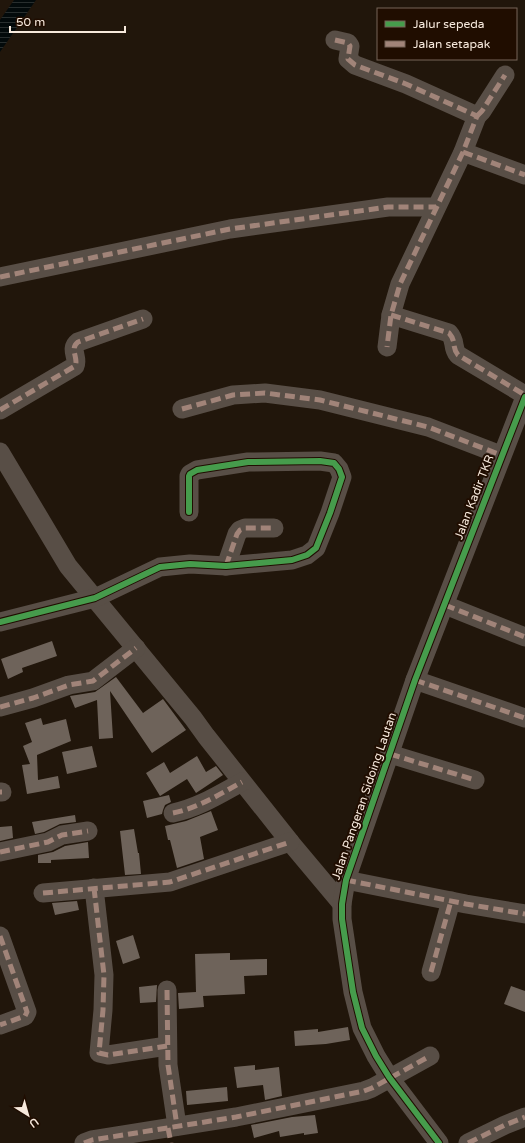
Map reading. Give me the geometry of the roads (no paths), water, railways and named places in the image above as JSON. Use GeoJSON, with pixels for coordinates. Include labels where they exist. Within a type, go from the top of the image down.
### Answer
{"type":"FeatureCollection","features":[{"type":"Feature","properties":{"kind":"street"},"geometry":{"type":"LineString","coordinates":[[335,40],[348,43],[350,46],[348,59],[355,65],[406,84],[477,116]]}},
{"type":"Feature","properties":{"kind":"street"},"geometry":{"type":"LineString","coordinates":[[387,347],[391,315],[400,284],[463,152],[477,116],[506,75]]}},
{"type":"Feature","properties":{"kind":"street"},"geometry":{"type":"LineString","coordinates":[[463,152],[525,176]]}},
{"type":"Feature","properties":{"kind":"street"},"geometry":{"type":"LineString","coordinates":[[0,277],[230,229],[388,207],[436,207]]}},
{"type":"Feature","properties":{"kind":"street"},"geometry":{"type":"LineString","coordinates":[[391,315],[448,332],[453,338],[454,350],[458,355],[524,404]]}},
{"type":"Feature","properties":{"kind":"street"},"geometry":{"type":"LineString","coordinates":[[0,410],[75,366],[76,363],[73,349],[78,342],[143,319]]}},
{"type":"Feature","properties":{"kind":"street"},"geometry":{"type":"LineString","coordinates":[[182,409],[233,395],[265,393],[320,400],[428,427],[501,456]]}},
{"type":"Feature","properties":{"kind":"street","name":"Jalan Kadir TKR"},"geometry":{"type":"LineString","coordinates":[[445,605],[501,456],[524,404]]}},
{"type":"Feature","properties":{"kind":"street"},"geometry":{"type":"LineString","coordinates":[[0,452],[68,566],[193,718],[290,842],[342,904]]}},
{"type":"Feature","properties":{"kind":"street"},"geometry":{"type":"LineString","coordinates":[[0,622],[95,598],[160,567],[190,564],[226,566],[292,560],[307,555],[316,548],[342,477],[334,462],[320,461],[248,462],[197,470],[189,476],[189,512]]}},
{"type":"Feature","properties":{"kind":"street"},"geometry":{"type":"LineString","coordinates":[[226,566],[237,534],[240,530],[245,528],[274,528]]}},
{"type":"Feature","properties":{"kind":"street"},"geometry":{"type":"LineString","coordinates":[[445,605],[525,637]]}},
{"type":"Feature","properties":{"kind":"street","name":"Jalan Pangeran Sidoing Lautan"},"geometry":{"type":"LineString","coordinates":[[439,1143],[390,1077],[376,1056],[362,1028],[353,992],[342,919],[342,904],[346,880],[415,680],[445,605]]}},
{"type":"Feature","properties":{"kind":"street"},"geometry":{"type":"LineString","coordinates":[[0,707],[33,698],[69,685],[94,680],[136,648]]}},
{"type":"Feature","properties":{"kind":"street"},"geometry":{"type":"LineString","coordinates":[[415,680],[525,718]]}},
{"type":"Feature","properties":{"kind":"street"},"geometry":{"type":"LineString","coordinates":[[390,754],[475,780]]}},
{"type":"Feature","properties":{"kind":"street"},"geometry":{"type":"LineString","coordinates":[[173,813],[206,802],[242,782]]}},
{"type":"Feature","properties":{"kind":"street"},"geometry":{"type":"LineString","coordinates":[[0,852],[42,843],[62,835],[88,831]]}},
{"type":"Feature","properties":{"kind":"street"},"geometry":{"type":"LineString","coordinates":[[43,893],[170,882],[290,842]]}},
{"type":"Feature","properties":{"kind":"street"},"geometry":{"type":"LineString","coordinates":[[346,880],[480,907],[525,914]]}},
{"type":"Feature","properties":{"kind":"street"},"geometry":{"type":"LineString","coordinates":[[103,887],[104,975],[103,1010],[99,1052],[104,1054],[168,1046]]}},
{"type":"Feature","properties":{"kind":"street"},"geometry":{"type":"LineString","coordinates":[[431,972],[451,901]]}},
{"type":"Feature","properties":{"kind":"street"},"geometry":{"type":"LineString","coordinates":[[0,936],[27,1012],[25,1016],[0,1025]]}},
{"type":"Feature","properties":{"kind":"street"},"geometry":{"type":"LineString","coordinates":[[168,990],[168,1065],[172,1132]]}},
{"type":"Feature","properties":{"kind":"street"},"geometry":{"type":"LineString","coordinates":[[84,1143],[92,1140],[172,1132],[236,1117],[357,1093],[372,1088],[430,1056]]}},
{"type":"Feature","properties":{"kind":"street"},"geometry":{"type":"LineString","coordinates":[[468,1143],[525,1117]]}}]}
